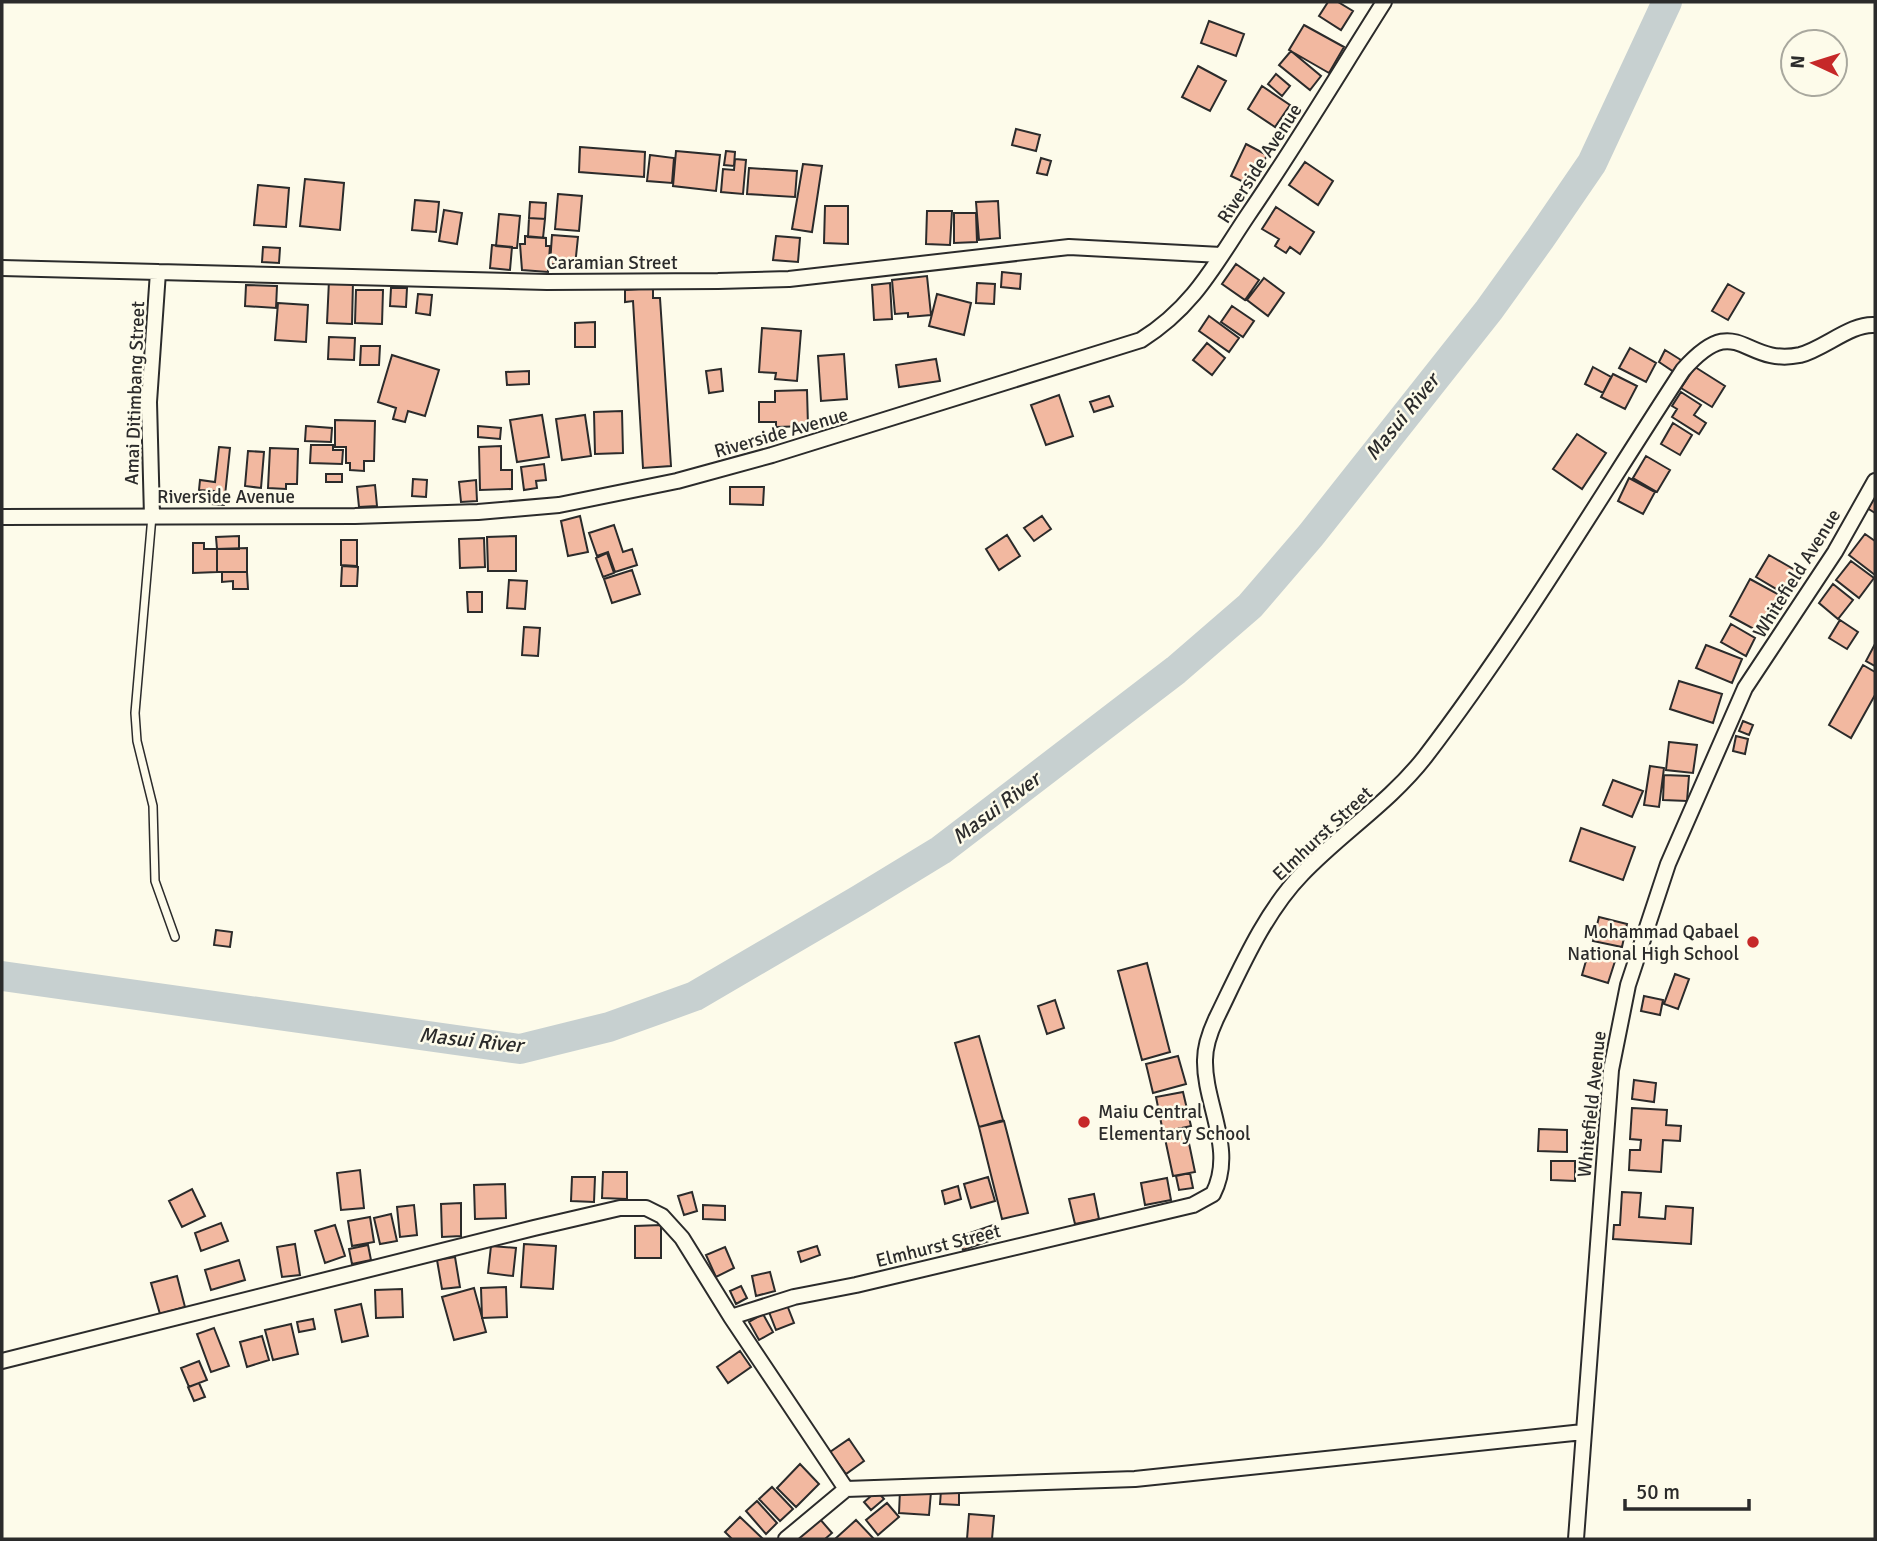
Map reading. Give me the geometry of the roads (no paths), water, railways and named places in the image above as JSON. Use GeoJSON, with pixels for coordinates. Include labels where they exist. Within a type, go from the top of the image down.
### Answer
{"type":"FeatureCollection","features":[{"type":"Feature","properties":{"kind":"street","name":"Riverside Avenue"},"geometry":{"type":"LineString","coordinates":[[2,517],[478,512],[559,505],[677,481],[854,431],[1141,340],[1170,322],[1188,304],[1384,2]]}},
{"type":"Feature","properties":{"kind":"street","name":"Caramian Street"},"geometry":{"type":"LineString","coordinates":[[2,268],[547,282],[718,281],[789,279],[1069,247],[1221,255]]}},
{"type":"Feature","properties":{"kind":"street","name":"Amai Ditimbang Street"},"geometry":{"type":"LineString","coordinates":[[152,516],[149,402],[158,272]]}},
{"type":"Feature","properties":{"kind":"street","name":"Elmhurst Street"},"geometry":{"type":"LineString","coordinates":[[731,1317],[794,1297],[856,1285],[1193,1205],[1213,1195],[1220,1173],[1220,1147],[1217,1114],[1207,1076],[1207,1041],[1282,896],[1303,872],[1391,796],[1423,760],[1524,622],[1683,370],[1701,350],[1713,342],[1736,341],[1759,352],[1792,356],[1875,325]]}},
{"type":"Feature","properties":{"kind":"street","name":"Whitefield Avenue"},"geometry":{"type":"LineString","coordinates":[[1576,1539],[1611,1070],[1628,985],[1668,864],[1745,688],[1835,552],[1875,481]]}},
{"type":"Feature","properties":{"kind":"street"},"geometry":{"type":"LineString","coordinates":[[2,1362],[534,1228],[632,1207],[646,1208],[663,1216],[682,1238],[731,1317],[846,1489]]}},
{"type":"Feature","properties":{"kind":"street"},"geometry":{"type":"LineString","coordinates":[[786,1539],[846,1489],[1135,1479],[1583,1432]]}},
{"type":"Feature","properties":{"kind":"lane"},"geometry":{"type":"LineString","coordinates":[[152,516],[135,713],[137,741],[152,796],[155,881],[175,937]]}},
{"type":"Feature","properties":{"kind":"waterway","name":"Masui River"},"geometry":{"type":"LineString","coordinates":[[2,976],[520,1049],[609,1027],[695,996],[941,850],[1176,670],[1250,606],[1311,535],[1489,310],[1540,239],[1592,163],[1667,2]]}},
{"type":"Feature","properties":{"kind":"place","name":"Mohammad Qabael National High School"},"geometry":{"type":"Point","coordinates":[1753,942]}},
{"type":"Feature","properties":{"kind":"place","name":"Maiu Central Elementary School"},"geometry":{"type":"Point","coordinates":[1084,1122]}}]}
